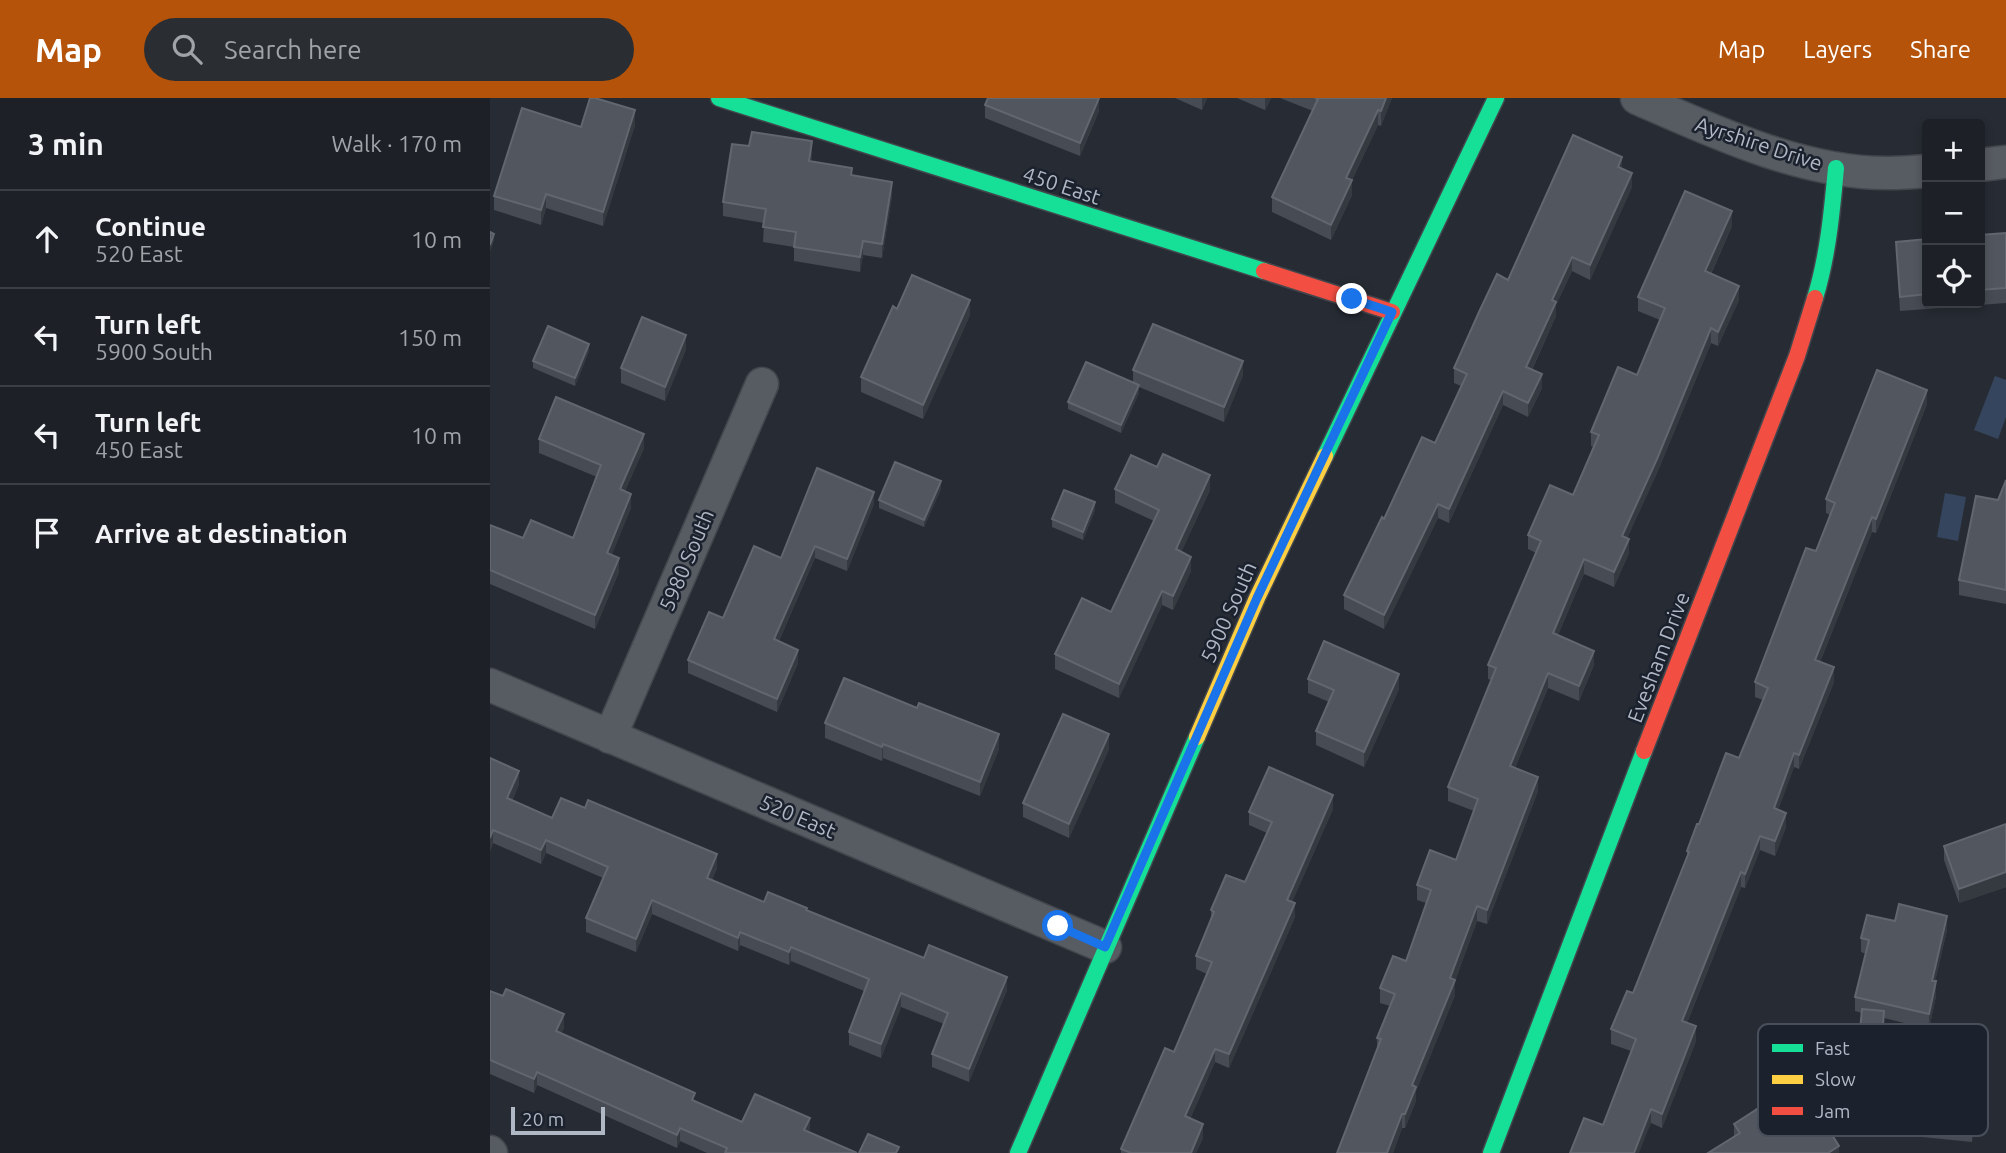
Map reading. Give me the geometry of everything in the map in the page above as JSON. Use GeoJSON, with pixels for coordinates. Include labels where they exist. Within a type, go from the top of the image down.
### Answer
{"type":"FeatureCollection","features":[{"type":"Feature","properties":{"kind":"street","name":"450 East"},"geometry":{"type":"LineString","coordinates":[[719,98],[1392,312]]}},
{"type":"Feature","properties":{"kind":"street","name":"5900 South"},"geometry":{"type":"LineString","coordinates":[[1018,1153],[1257,598],[1496,98]]}},
{"type":"Feature","properties":{"kind":"street","name":"Ayrshire Drive"},"geometry":{"type":"LineString","coordinates":[[1637,98],[1712,131],[1788,158],[1836,168],[1888,174],[1922,171]]}},
{"type":"Feature","properties":{"kind":"street"},"geometry":{"type":"LineString","coordinates":[[1985,164],[2006,162]]}},
{"type":"Feature","properties":{"kind":"street","name":"Evesham Drive"},"geometry":{"type":"LineString","coordinates":[[1491,1153],[1797,356],[1820,281],[1836,168]]}},
{"type":"Feature","properties":{"kind":"street","name":"5980 South"},"geometry":{"type":"LineString","coordinates":[[610,737],[762,384]]}},
{"type":"Feature","properties":{"kind":"street","name":"520 East"},"geometry":{"type":"LineString","coordinates":[[490,685],[1105,947]]}},
{"type":"Feature","properties":{"kind":"water"},"geometry":{"type":"Polygon","coordinates":[[[1995,376],[2006,380],[2006,417],[1998,439],[1974,430],[1995,376]]]}},
{"type":"Feature","properties":{"kind":"water"},"geometry":{"type":"Polygon","coordinates":[[[1945,493],[1966,497],[1958,541],[1937,537],[1945,493]]]}},
{"type":"Feature","properties":{"kind":"building"},"geometry":{"type":"Polygon","coordinates":[[[590,98],[635,110],[603,212],[546,194],[541,210],[494,196],[522,108],[581,127],[590,98]]]}},
{"type":"Feature","properties":{"kind":"building"},"geometry":{"type":"Polygon","coordinates":[[[988,98],[1099,98],[1080,143],[985,105],[988,98]]]}},
{"type":"Feature","properties":{"kind":"building"},"geometry":{"type":"Polygon","coordinates":[[[1315,98],[1386,98],[1346,178],[1352,180],[1331,225],[1272,197],[1318,99],[1315,98]]]}},
{"type":"Feature","properties":{"kind":"building"},"geometry":{"type":"Polygon","coordinates":[[[752,132],[812,141],[809,161],[852,168],[851,175],[892,182],[882,244],[863,241],[860,257],[794,247],[796,232],[763,227],[766,209],[723,202],[732,144],[749,146],[752,132]]]}},
{"type":"Feature","properties":{"kind":"building"},"geometry":{"type":"Polygon","coordinates":[[[1573,135],[1622,157],[1618,167],[1632,173],[1590,265],[1572,257],[1552,300],[1556,302],[1526,367],[1542,374],[1528,403],[1503,391],[1449,509],[1438,504],[1384,615],[1344,595],[1382,517],[1384,519],[1422,437],[1435,443],[1467,374],[1454,368],[1479,312],[1497,274],[1508,280],[1573,135]]]}},
{"type":"Feature","properties":{"kind":"building"},"geometry":{"type":"Polygon","coordinates":[[[1685,191],[1732,211],[1705,271],[1739,286],[1718,332],[1711,328],[1622,536],[1629,539],[1614,572],[1584,559],[1553,633],[1594,651],[1579,686],[1548,673],[1510,766],[1538,777],[1487,910],[1477,906],[1450,978],[1455,980],[1412,1085],[1416,1087],[1387,1153],[1337,1153],[1381,1039],[1377,1038],[1395,994],[1380,988],[1393,956],[1406,961],[1431,890],[1417,885],[1430,850],[1456,860],[1478,799],[1448,787],[1496,668],[1488,665],[1541,541],[1528,535],[1550,485],[1573,495],[1599,435],[1591,432],[1618,367],[1637,375],[1665,308],[1638,297],[1685,191]]]}},
{"type":"Feature","properties":{"kind":"building"},"geometry":{"type":"Polygon","coordinates":[[[2006,233],[2006,288],[1985,290],[1985,235],[2006,233]]]}},
{"type":"Feature","properties":{"kind":"building"},"geometry":{"type":"Polygon","coordinates":[[[1922,239],[1922,295],[1900,297],[1896,242],[1922,239]]]}},
{"type":"Feature","properties":{"kind":"building"},"geometry":{"type":"Polygon","coordinates":[[[912,275],[970,300],[923,405],[861,377],[893,306],[897,309],[912,275]]]}},
{"type":"Feature","properties":{"kind":"building"},"geometry":{"type":"Polygon","coordinates":[[[642,317],[686,335],[665,387],[621,368],[642,317]]]}},
{"type":"Feature","properties":{"kind":"building"},"geometry":{"type":"Polygon","coordinates":[[[1153,324],[1243,361],[1224,407],[1133,370],[1153,324]]]}},
{"type":"Feature","properties":{"kind":"building"},"geometry":{"type":"Polygon","coordinates":[[[548,326],[589,344],[575,378],[533,361],[548,326]]]}},
{"type":"Feature","properties":{"kind":"building"},"geometry":{"type":"Polygon","coordinates":[[[1086,362],[1139,385],[1121,425],[1068,402],[1086,362]]]}},
{"type":"Feature","properties":{"kind":"building"},"geometry":{"type":"Polygon","coordinates":[[[1877,370],[1927,390],[1876,519],[1872,517],[1815,660],[1834,667],[1799,755],[1794,753],[1774,808],[1786,813],[1775,841],[1760,836],[1745,874],[1741,872],[1682,1021],[1696,1026],[1662,1114],[1651,1109],[1634,1153],[1570,1153],[1584,1118],[1603,1125],[1636,1039],[1611,1029],[1627,991],[1633,993],[1726,753],[1739,758],[1768,688],[1755,682],[1806,548],[1816,551],[1835,503],[1826,499],[1877,370]]]}},
{"type":"Feature","properties":{"kind":"building"},"geometry":{"type":"Polygon","coordinates":[[[556,397],[644,434],[620,489],[631,494],[607,553],[619,558],[595,615],[490,570],[490,525],[523,538],[531,520],[573,538],[601,465],[539,439],[556,397]]]}},
{"type":"Feature","properties":{"kind":"building"},"geometry":{"type":"Polygon","coordinates":[[[1163,454],[1210,475],[1176,549],[1191,557],[1173,596],[1162,591],[1119,684],[1055,654],[1082,598],[1111,612],[1159,510],[1115,489],[1131,455],[1157,467],[1163,454]]]}},
{"type":"Feature","properties":{"kind":"building"},"geometry":{"type":"Polygon","coordinates":[[[895,462],[941,481],[924,520],[879,500],[895,462]]]}},
{"type":"Feature","properties":{"kind":"building"},"geometry":{"type":"Polygon","coordinates":[[[817,468],[874,492],[847,559],[815,546],[774,639],[798,650],[777,699],[688,660],[709,612],[723,618],[754,546],[781,558],[817,468]]]}},
{"type":"Feature","properties":{"kind":"building"},"geometry":{"type":"Polygon","coordinates":[[[2006,480],[2006,590],[1959,580],[1976,496],[1998,500],[2006,480]]]}},
{"type":"Feature","properties":{"kind":"building"},"geometry":{"type":"Polygon","coordinates":[[[1064,490],[1095,502],[1083,532],[1052,519],[1064,490]]]}},
{"type":"Feature","properties":{"kind":"building"},"geometry":{"type":"Polygon","coordinates":[[[1324,641],[1399,674],[1364,752],[1316,731],[1334,690],[1308,679],[1324,641]]]}},
{"type":"Feature","properties":{"kind":"building"},"geometry":{"type":"Polygon","coordinates":[[[844,678],[917,708],[919,703],[999,734],[980,782],[883,744],[882,747],[825,723],[844,678]]]}},
{"type":"Feature","properties":{"kind":"building"},"geometry":{"type":"Polygon","coordinates":[[[1063,714],[1109,734],[1069,824],[1023,803],[1063,714]]]}},
{"type":"Feature","properties":{"kind":"building"},"geometry":{"type":"Polygon","coordinates":[[[490,758],[519,771],[507,798],[552,818],[561,798],[585,808],[588,800],[717,854],[707,878],[764,902],[768,892],[924,958],[929,945],[1007,977],[969,1069],[932,1054],[948,1013],[901,993],[881,1044],[849,1032],[869,979],[791,947],[789,952],[740,932],[738,938],[652,900],[636,939],[586,918],[608,867],[546,840],[541,850],[493,830],[490,838],[490,758]]]}},
{"type":"Feature","properties":{"kind":"building"},"geometry":{"type":"Polygon","coordinates":[[[1269,767],[1333,795],[1287,900],[1295,903],[1229,1054],[1215,1049],[1185,1116],[1203,1124],[1191,1153],[1131,1153],[1121,1149],[1165,1048],[1174,1052],[1212,962],[1196,956],[1214,912],[1211,910],[1226,875],[1245,882],[1272,822],[1249,812],[1269,767]]]}},
{"type":"Feature","properties":{"kind":"building"},"geometry":{"type":"Polygon","coordinates":[[[2006,824],[2006,872],[1959,889],[1944,846],[2006,824]]]}},
{"type":"Feature","properties":{"kind":"building"},"geometry":{"type":"Polygon","coordinates":[[[1899,904],[1947,916],[1932,981],[1936,981],[1929,1014],[1855,997],[1869,940],[1861,938],[1867,915],[1895,921],[1899,904]]]}},
{"type":"Feature","properties":{"kind":"building"},"geometry":{"type":"Polygon","coordinates":[[[506,989],[564,1014],[556,1031],[695,1093],[692,1100],[742,1122],[755,1094],[810,1118],[804,1130],[857,1153],[725,1153],[727,1148],[680,1128],[677,1135],[537,1072],[534,1079],[490,1060],[490,991],[503,996],[506,989]]]}},
{"type":"Feature","properties":{"kind":"building"},"geometry":{"type":"Polygon","coordinates":[[[1862,1009],[1884,1011],[1883,1024],[1861,1024],[1862,1009]]]}},
{"type":"Feature","properties":{"kind":"building"},"geometry":{"type":"Polygon","coordinates":[[[1758,1108],[1758,1136],[1833,1136],[1839,1146],[1828,1153],[1708,1153],[1740,1133],[1734,1124],[1758,1108]]]}},
{"type":"Feature","properties":{"kind":"building"},"geometry":{"type":"Polygon","coordinates":[[[868,1134],[899,1147],[896,1153],[859,1153],[868,1134]]]}},
{"type":"Feature","properties":{"kind":"traffic: fast"},"geometry":{"type":"LineString","coordinates":[[719,98],[1264,271]]}},
{"type":"Feature","properties":{"kind":"traffic: fast"},"geometry":{"type":"LineString","coordinates":[[1325,456],[1496,98]]}},
{"type":"Feature","properties":{"kind":"traffic: fast"},"geometry":{"type":"LineString","coordinates":[[1815,298],[1826,250],[1836,168]]}},
{"type":"Feature","properties":{"kind":"traffic: fast"},"geometry":{"type":"LineString","coordinates":[[1018,1153],[1197,737]]}},
{"type":"Feature","properties":{"kind":"traffic: fast"},"geometry":{"type":"LineString","coordinates":[[1491,1153],[1644,751]]}},
{"type":"Feature","properties":{"kind":"traffic: slow"},"geometry":{"type":"LineString","coordinates":[[1197,737],[1257,598],[1325,456]]}},
{"type":"Feature","properties":{"kind":"traffic: jam"},"geometry":{"type":"LineString","coordinates":[[1264,271],[1392,312]]}},
{"type":"Feature","properties":{"kind":"traffic: jam"},"geometry":{"type":"LineString","coordinates":[[1644,751],[1797,356],[1815,298]]}},
{"type":"Feature","properties":{"kind":"route"},"geometry":{"type":"LineString","coordinates":[[1058,926],[1105,947],[1257,598],[1392,312],[1352,299]]}}]}
